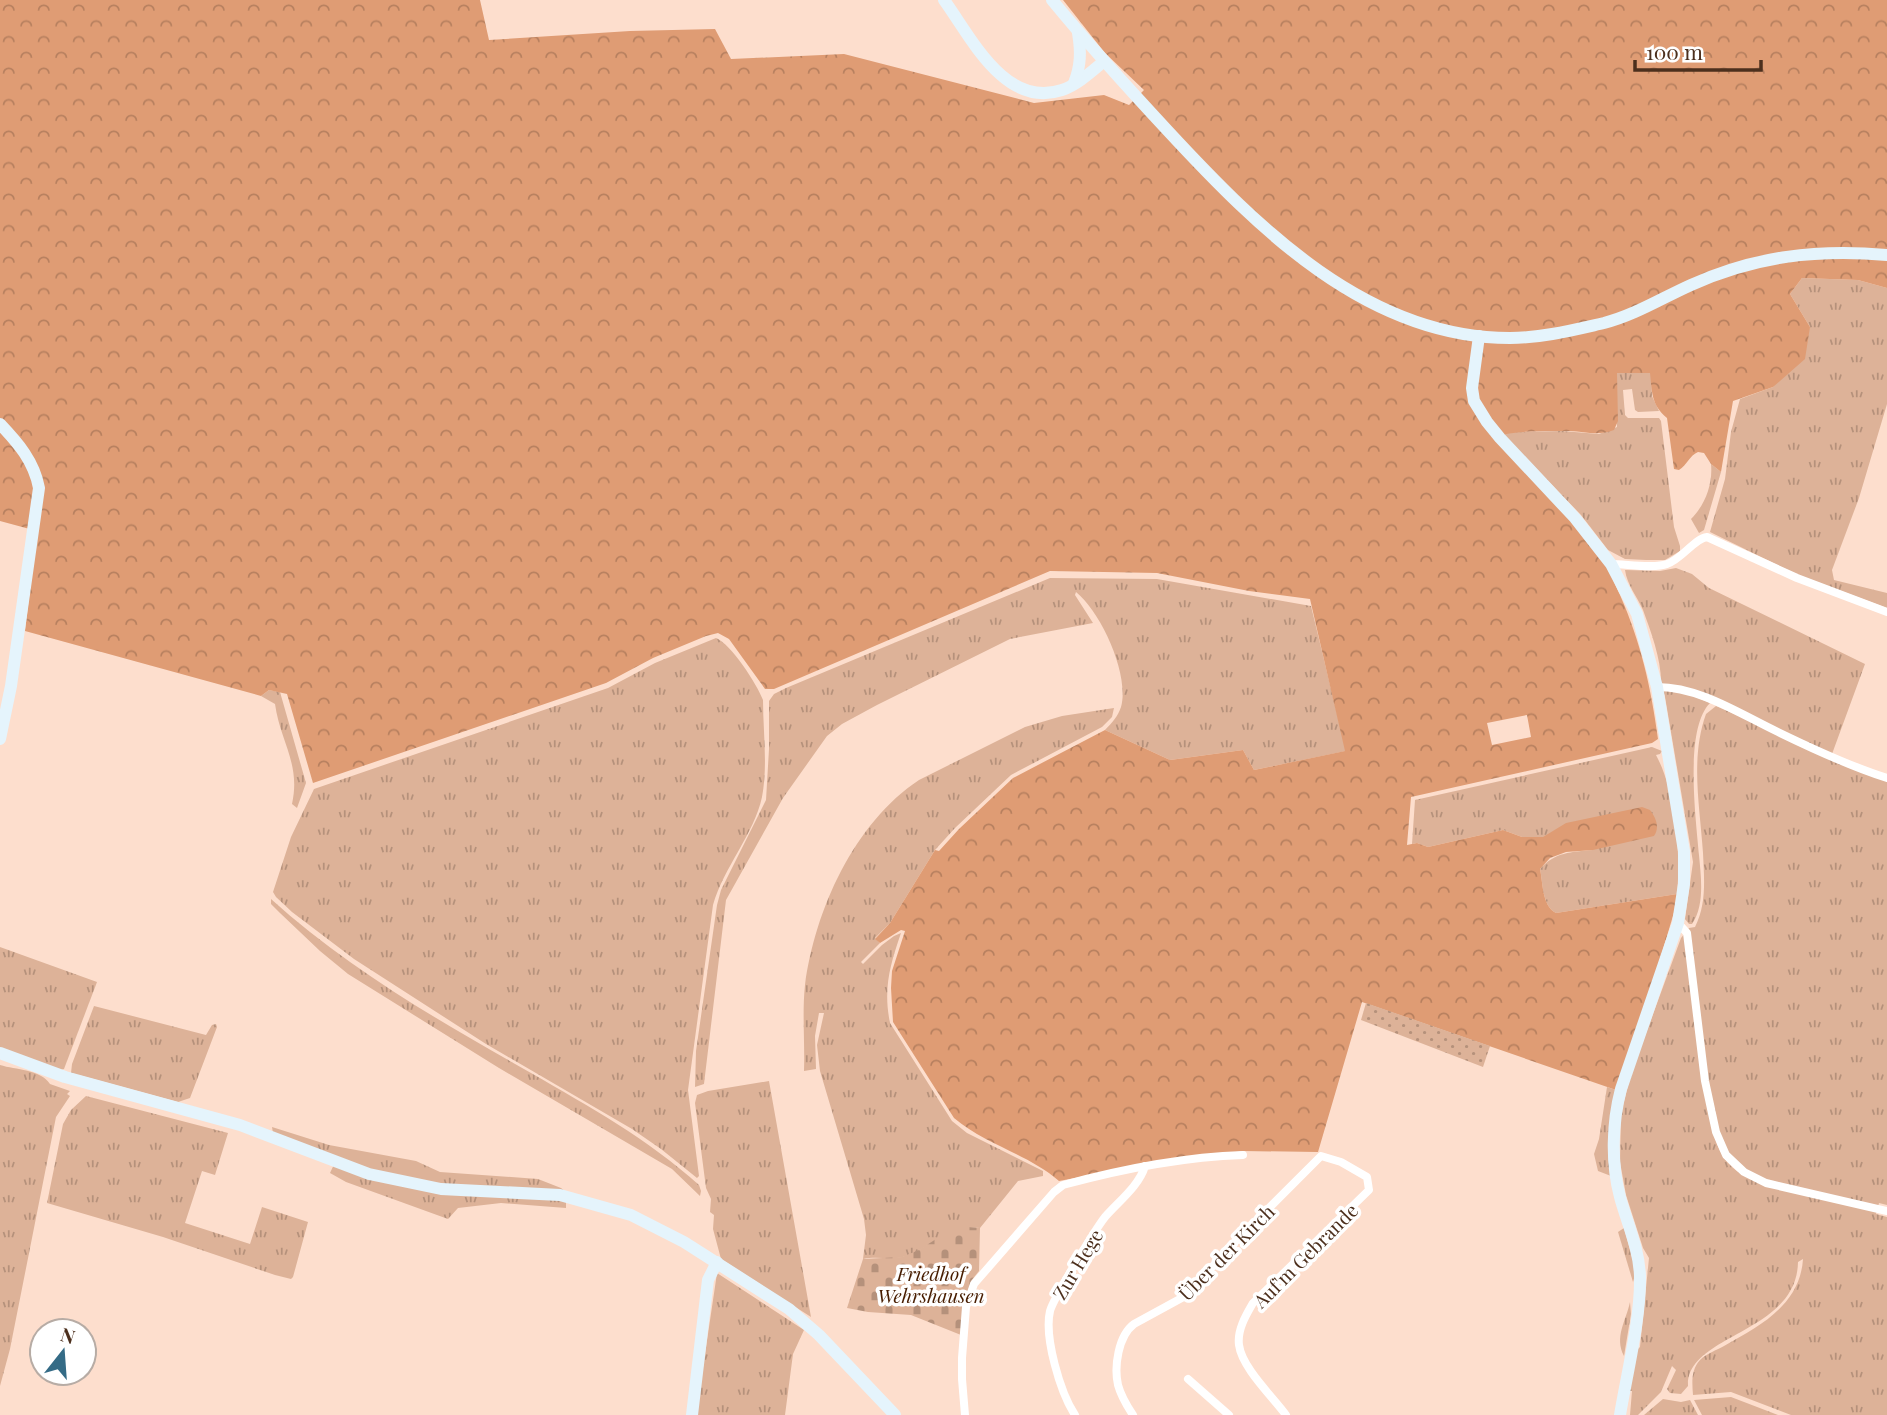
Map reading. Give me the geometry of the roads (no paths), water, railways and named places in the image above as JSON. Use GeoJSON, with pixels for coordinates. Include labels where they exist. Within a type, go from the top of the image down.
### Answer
{"type":"FeatureCollection","features":[{"type":"Feature","properties":{"kind":"street"},"geometry":{"type":"LineString","coordinates":[[944,0],[998,73],[1024,90],[1045,92],[1063,89],[1103,62]]}},
{"type":"Feature","properties":{"kind":"street"},"geometry":{"type":"LineString","coordinates":[[1052,0],[1103,62],[1224,192],[1263,228],[1331,279],[1403,317],[1479,336],[1544,336],[1606,322],[1640,310],[1692,284],[1766,258],[1840,253],[1887,255]]}},
{"type":"Feature","properties":{"kind":"street"},"geometry":{"type":"LineString","coordinates":[[1074,83],[1081,54],[1078,32]]}},
{"type":"Feature","properties":{"kind":"street"},"geometry":{"type":"LineString","coordinates":[[1479,336],[1472,392],[1481,413],[1500,438],[1575,518],[1611,564],[1637,614],[1657,687],[1684,851],[1684,884],[1678,923],[1617,1109],[1616,1171],[1619,1195],[1636,1246],[1640,1275],[1639,1298],[1620,1415]]}},
{"type":"Feature","properties":{"kind":"street"},"geometry":{"type":"LineString","coordinates":[[0,424],[26,454],[39,488],[11,686],[0,739]]}},
{"type":"Feature","properties":{"kind":"street"},"geometry":{"type":"LineString","coordinates":[[1611,564],[1664,566],[1686,553],[1701,538],[1707,537],[1797,578],[1887,612]]}},
{"type":"Feature","properties":{"kind":"street"},"geometry":{"type":"LineString","coordinates":[[1657,687],[1676,689],[1716,702],[1833,758],[1887,778]]}},
{"type":"Feature","properties":{"kind":"street"},"geometry":{"type":"LineString","coordinates":[[1678,923],[1687,933],[1705,1082],[1716,1132],[1726,1155],[1744,1172],[1766,1183],[1887,1211]]}},
{"type":"Feature","properties":{"kind":"street"},"geometry":{"type":"LineString","coordinates":[[0,1053],[83,1083],[240,1125],[369,1174],[441,1189],[542,1192],[589,1201],[631,1215],[655,1226],[768,1294],[815,1331],[895,1415]]}},
{"type":"Feature","properties":{"kind":"street"},"geometry":{"type":"LineString","coordinates":[[965,1415],[962,1379],[966,1307],[976,1279],[1054,1192],[1063,1185],[1145,1166],[1200,1157],[1243,1155]]}},
{"type":"Feature","properties":{"kind":"street","name":"Auf'm Gebrande"},"geometry":{"type":"LineString","coordinates":[[1284,1411],[1256,1377],[1243,1356],[1239,1345],[1241,1326],[1253,1303],[1366,1195],[1370,1185],[1367,1177],[1321,1156]]}},
{"type":"Feature","properties":{"kind":"street","name":"Über der Kirch"},"geometry":{"type":"LineString","coordinates":[[1133,1415],[1120,1392],[1117,1377],[1119,1354],[1127,1331],[1134,1324],[1189,1294],[1226,1251],[1321,1156]]}},
{"type":"Feature","properties":{"kind":"street","name":"Zur Hege"},"geometry":{"type":"LineString","coordinates":[[1074,1415],[1061,1390],[1050,1336],[1051,1308],[1103,1220],[1142,1177],[1145,1166]]}},
{"type":"Feature","properties":{"kind":"street"},"geometry":{"type":"LineString","coordinates":[[692,1415],[708,1280],[717,1262]]}},
{"type":"Feature","properties":{"kind":"street"},"geometry":{"type":"LineString","coordinates":[[1188,1379],[1229,1415]]}},
{"type":"Feature","properties":{"kind":"street"},"geometry":{"type":"LineString","coordinates":[[1274,1415],[1284,1411]]}},
{"type":"Feature","properties":{"kind":"park label","name":"Friedhof Wehrshausen"},"geometry":{"type":"Point","coordinates":[931,1284]}}]}
